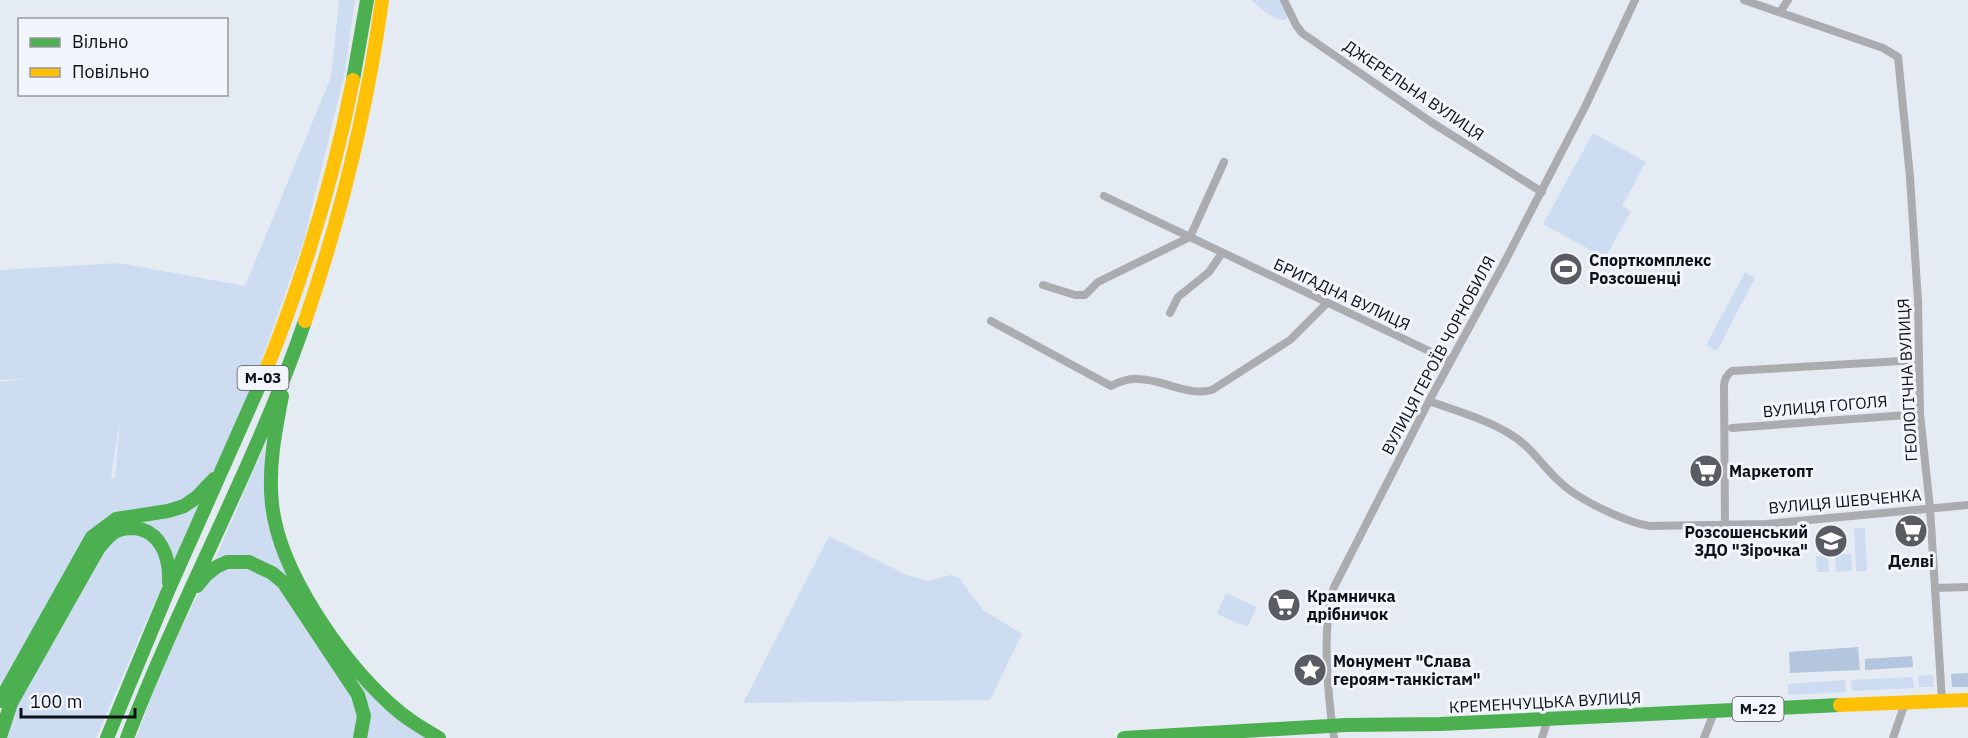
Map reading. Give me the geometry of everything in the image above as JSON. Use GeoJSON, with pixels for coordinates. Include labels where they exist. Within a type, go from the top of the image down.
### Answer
{"type":"FeatureCollection","features":[{"type":"Feature","properties":{"kind":"highway","name":"М-03"},"geometry":{"type":"LineString","coordinates":[[107,738],[167,593],[233,452],[269,363],[308,256],[335,159],[354,74],[367,0]]}},
{"type":"Feature","properties":{"kind":"highway","name":"М-03"},"geometry":{"type":"LineString","coordinates":[[127,738],[148,679],[287,369],[314,294],[337,219],[368,88],[382,0]]}},
{"type":"Feature","properties":{"kind":"highway"},"geometry":{"type":"LineString","coordinates":[[287,369],[272,449],[270,488],[275,521],[286,560],[314,609],[360,675],[381,698],[409,721],[438,738]]}},
{"type":"Feature","properties":{"kind":"highway"},"geometry":{"type":"LineString","coordinates":[[0,701],[92,537],[110,522],[126,516],[161,513],[189,503],[204,492],[233,452]]}},
{"type":"Feature","properties":{"kind":"highway"},"geometry":{"type":"LineString","coordinates":[[0,737],[11,703],[98,549],[116,530],[132,527],[144,530],[162,544],[166,550],[171,571],[167,593]]}},
{"type":"Feature","properties":{"kind":"highway"},"geometry":{"type":"LineString","coordinates":[[178,616],[206,574],[216,566],[245,561],[258,564],[272,572],[283,582],[358,695],[364,711],[360,738]]}},
{"type":"Feature","properties":{"kind":"highway","name":"КРЕМЕНЧУЦЬКА ВУЛИЦЯ"},"geometry":{"type":"LineString","coordinates":[[1124,738],[1334,732],[1715,710],[1968,700]]}},
{"type":"Feature","properties":{"kind":"street","name":"ДЖЕРЕЛЬНА ВУЛИЦЯ"},"geometry":{"type":"LineString","coordinates":[[1284,0],[1302,33],[1431,122],[1542,192]]}},
{"type":"Feature","properties":{"kind":"street","name":"ВУЛИЦЯ ГЕРОЇВ ЧОРНОБИЛЯ"},"geometry":{"type":"LineString","coordinates":[[1334,732],[1330,707],[1327,620],[1331,597],[1429,401],[1542,192],[1635,0]]}},
{"type":"Feature","properties":{"kind":"street"},"geometry":{"type":"LineString","coordinates":[[1744,0],[1780,12],[1788,0]]}},
{"type":"Feature","properties":{"kind":"street","name":"ГЕОЛОГІЧНА ВУЛИЦЯ"},"geometry":{"type":"LineString","coordinates":[[1780,12],[1883,48],[1898,57],[1910,177],[1918,301],[1920,414],[1930,508],[1942,701]]}},
{"type":"Feature","properties":{"kind":"street"},"geometry":{"type":"LineString","coordinates":[[1043,285],[1075,295],[1085,295],[1098,282],[1190,237],[1224,162]]}},
{"type":"Feature","properties":{"kind":"street","name":"БРИГАДНА ВУЛИЦЯ"},"geometry":{"type":"LineString","coordinates":[[1104,196],[1450,361]]}},
{"type":"Feature","properties":{"kind":"street"},"geometry":{"type":"LineString","coordinates":[[1170,313],[1178,297],[1209,272],[1222,253]]}},
{"type":"Feature","properties":{"kind":"street"},"geometry":{"type":"LineString","coordinates":[[991,321],[1111,386],[1125,380],[1138,379],[1201,393],[1212,390],[1290,340],[1327,303]]}},
{"type":"Feature","properties":{"kind":"street"},"geometry":{"type":"LineString","coordinates":[[1725,525],[1724,387],[1727,375],[1732,371],[1918,360]]}},
{"type":"Feature","properties":{"kind":"street","name":"ВУЛИЦЯ ШЕВЧЕНКА"},"geometry":{"type":"LineString","coordinates":[[1429,401],[1510,434],[1530,449],[1560,483],[1625,520],[1637,524],[1650,526],[1766,524],[1968,505]]}},
{"type":"Feature","properties":{"kind":"street","name":"ВУЛИЦЯ ГОГОЛЯ"},"geometry":{"type":"LineString","coordinates":[[1732,428],[1920,414]]}},
{"type":"Feature","properties":{"kind":"street"},"geometry":{"type":"LineString","coordinates":[[1935,588],[1968,587]]}},
{"type":"Feature","properties":{"kind":"street"},"geometry":{"type":"LineString","coordinates":[[1893,738],[1905,703]]}},
{"type":"Feature","properties":{"kind":"street"},"geometry":{"type":"LineString","coordinates":[[1704,738],[1715,710]]}},
{"type":"Feature","properties":{"kind":"street"},"geometry":{"type":"LineString","coordinates":[[1542,738],[1548,719]]}},
{"type":"Feature","properties":{"kind":"shaded area"},"geometry":{"type":"Polygon","coordinates":[[[339,0],[355,0],[345,72],[304,240],[256,376],[216,468],[190,495],[163,508],[117,514],[0,692],[0,382],[30,378],[0,380],[0,270],[119,263],[245,286],[331,77],[339,0]],[[120,421],[111,477],[115,479],[120,421]]]}},
{"type":"Feature","properties":{"kind":"shaded area"},"geometry":{"type":"Polygon","coordinates":[[[1251,0],[1281,0],[1288,16],[1286,20],[1272,16],[1251,0]]]}},
{"type":"Feature","properties":{"kind":"shaded area"},"geometry":{"type":"Polygon","coordinates":[[[1593,133],[1646,162],[1622,206],[1631,211],[1605,258],[1543,224],[1593,133]]]}},
{"type":"Feature","properties":{"kind":"shaded area"},"geometry":{"type":"Polygon","coordinates":[[[1745,272],[1755,278],[1717,351],[1706,345],[1745,272]]]}},
{"type":"Feature","properties":{"kind":"shaded area"},"geometry":{"type":"Polygon","coordinates":[[[265,444],[264,472],[291,581],[277,569],[214,562],[265,444]]]}},
{"type":"Feature","properties":{"kind":"shaded area"},"geometry":{"type":"Polygon","coordinates":[[[204,497],[175,559],[136,522],[204,497]]]}},
{"type":"Feature","properties":{"kind":"shaded area"},"geometry":{"type":"Polygon","coordinates":[[[1854,528],[1865,528],[1867,571],[1856,571],[1854,528]]]}},
{"type":"Feature","properties":{"kind":"shaded area"},"geometry":{"type":"Polygon","coordinates":[[[137,534],[157,544],[165,578],[96,738],[8,738],[11,714],[99,553],[114,538],[137,534]]]}},
{"type":"Feature","properties":{"kind":"shaded area"},"geometry":{"type":"Polygon","coordinates":[[[829,536],[907,575],[928,581],[951,575],[959,578],[983,610],[1022,634],[990,700],[743,703],[829,536]]]}},
{"type":"Feature","properties":{"kind":"shaded area"},"geometry":{"type":"Polygon","coordinates":[[[1835,554],[1851,554],[1852,571],[1836,572],[1835,554]]]}},
{"type":"Feature","properties":{"kind":"shaded area"},"geometry":{"type":"Polygon","coordinates":[[[1828,555],[1829,572],[1817,572],[1816,556],[1828,555]]]}},
{"type":"Feature","properties":{"kind":"shaded area"},"geometry":{"type":"Polygon","coordinates":[[[229,567],[263,572],[289,596],[359,710],[355,738],[136,738],[163,666],[199,592],[209,578],[229,567]]]}},
{"type":"Feature","properties":{"kind":"shaded area"},"geometry":{"type":"Polygon","coordinates":[[[1226,593],[1257,607],[1247,627],[1217,614],[1226,593]]]}},
{"type":"Feature","properties":{"kind":"shaded area"},"geometry":{"type":"Polygon","coordinates":[[[1858,647],[1860,670],[1790,673],[1789,652],[1858,647]]]}},
{"type":"Feature","properties":{"kind":"shaded area"},"geometry":{"type":"Polygon","coordinates":[[[1912,656],[1913,667],[1865,670],[1865,659],[1912,656]]]}},
{"type":"Feature","properties":{"kind":"shaded area"},"geometry":{"type":"Polygon","coordinates":[[[1968,673],[1968,687],[1952,687],[1951,674],[1968,673]]]}},
{"type":"Feature","properties":{"kind":"shaded area"},"geometry":{"type":"Polygon","coordinates":[[[1933,675],[1934,687],[1919,687],[1918,676],[1933,675]]]}},
{"type":"Feature","properties":{"kind":"shaded area"},"geometry":{"type":"Polygon","coordinates":[[[1913,677],[1914,688],[1852,691],[1851,680],[1913,677]]]}},
{"type":"Feature","properties":{"kind":"shaded area"},"geometry":{"type":"Polygon","coordinates":[[[1845,680],[1846,692],[1788,695],[1788,684],[1845,680]]]}},
{"type":"Feature","properties":{"kind":"shaded area"},"geometry":{"type":"Polygon","coordinates":[[[360,682],[429,738],[366,738],[358,684],[360,682]]]}},
{"type":"Feature","properties":{"kind":"traffic: fast"},"geometry":{"type":"LineString","coordinates":[[353,80],[367,0]]}},
{"type":"Feature","properties":{"kind":"traffic: fast"},"geometry":{"type":"LineString","coordinates":[[127,738],[148,685],[264,427],[305,321]]}},
{"type":"Feature","properties":{"kind":"traffic: fast"},"geometry":{"type":"LineString","coordinates":[[107,738],[168,591],[264,375]]}},
{"type":"Feature","properties":{"kind":"traffic: fast"},"geometry":{"type":"LineString","coordinates":[[282,396],[273,450],[271,490],[277,530],[286,558],[315,613],[352,663],[396,709],[439,738]]}},
{"type":"Feature","properties":{"kind":"traffic: fast"},"geometry":{"type":"LineString","coordinates":[[0,701],[92,537],[116,519],[168,511],[184,506],[197,497],[214,479]]}},
{"type":"Feature","properties":{"kind":"traffic: fast"},"geometry":{"type":"LineString","coordinates":[[0,737],[11,703],[98,549],[110,536],[119,530],[131,528],[151,534],[162,547],[168,564],[169,582]]}},
{"type":"Feature","properties":{"kind":"traffic: fast"},"geometry":{"type":"LineString","coordinates":[[197,586],[206,575],[227,562],[249,562],[272,573],[283,582],[358,695],[364,716],[360,738]]}},
{"type":"Feature","properties":{"kind":"traffic: fast"},"geometry":{"type":"LineString","coordinates":[[1124,738],[1346,725],[1440,724],[1840,705]]}},
{"type":"Feature","properties":{"kind":"traffic: slow"},"geometry":{"type":"LineString","coordinates":[[305,321],[330,242],[361,122],[382,0]]}},
{"type":"Feature","properties":{"kind":"traffic: slow"},"geometry":{"type":"LineString","coordinates":[[264,375],[292,303],[316,230],[353,80]]}},
{"type":"Feature","properties":{"kind":"traffic: slow"},"geometry":{"type":"LineString","coordinates":[[1840,705],[1968,700]]}},
{"type":"Feature","properties":{"kind":"place","name":"Спорткомплекс Розсошенці"},"geometry":{"type":"Point","coordinates":[1566,269]}},
{"type":"Feature","properties":{"kind":"place","name":"Маркетопт"},"geometry":{"type":"Point","coordinates":[1706,471]}},
{"type":"Feature","properties":{"kind":"place","name":"Делві"},"geometry":{"type":"Point","coordinates":[1911,531]}},
{"type":"Feature","properties":{"kind":"place","name":"Розсошенський ЗДО \"Зірочка\""},"geometry":{"type":"Point","coordinates":[1831,541]}},
{"type":"Feature","properties":{"kind":"place","name":"Крамничка дрібничок"},"geometry":{"type":"Point","coordinates":[1284,605]}},
{"type":"Feature","properties":{"kind":"place","name":"Монумент \"Слава героям-танкістам\""},"geometry":{"type":"Point","coordinates":[1310,670]}}]}
